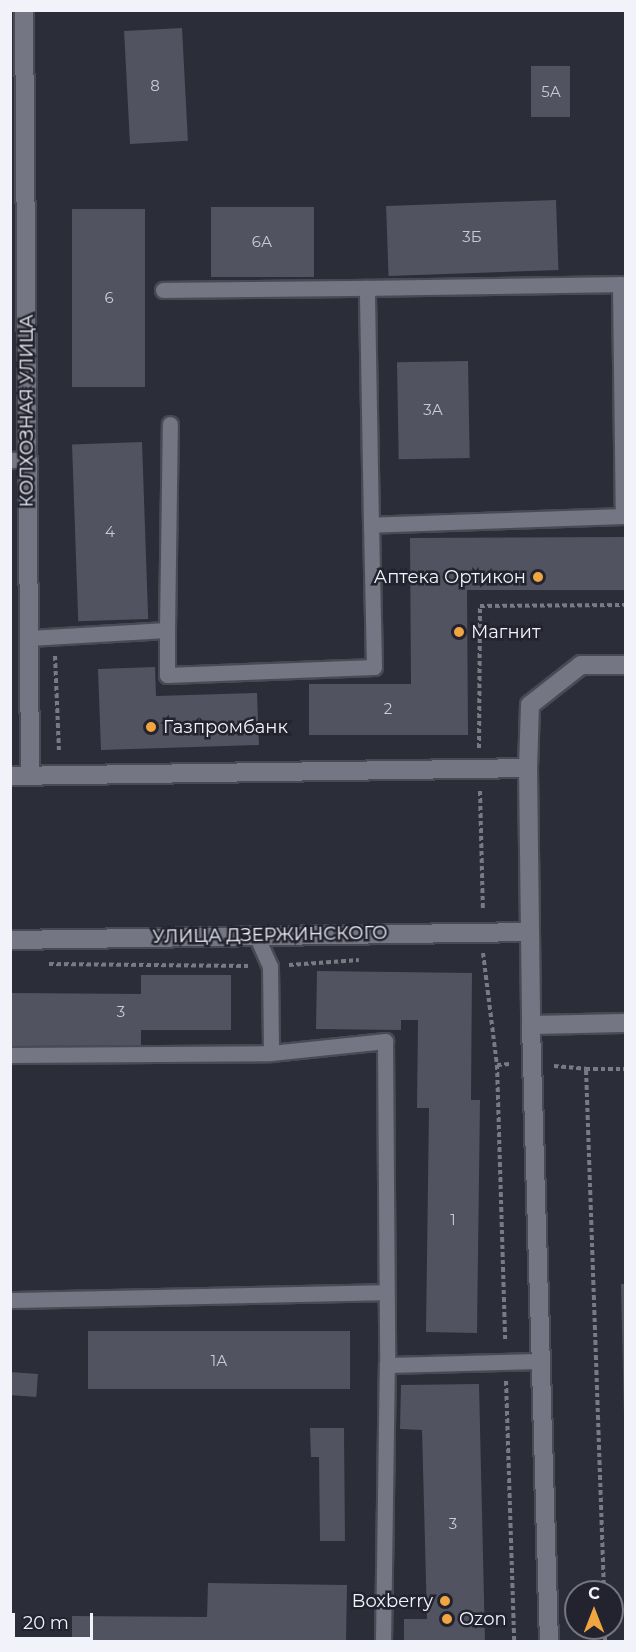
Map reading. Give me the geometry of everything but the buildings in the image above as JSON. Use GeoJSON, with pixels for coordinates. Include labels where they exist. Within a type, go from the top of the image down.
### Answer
{"type":"FeatureCollection","features":[{"type":"Feature","properties":{"kind":"street","name":"КОЛХОЗНАЯ УЛИЦА"},"geometry":{"type":"LineString","coordinates":[[24,10],[19,460],[29,638],[30,776]]}},
{"type":"Feature","properties":{"kind":"street"},"geometry":{"type":"LineString","coordinates":[[549,1641],[529,932],[530,705],[581,666],[626,665]]}},
{"type":"Feature","properties":{"kind":"street"},"geometry":{"type":"LineString","coordinates":[[10,776],[479,771],[528,768]]}},
{"type":"Feature","properties":{"kind":"street","name":"УЛИЦА ДЗЕРЖИНСКОГО"},"geometry":{"type":"LineString","coordinates":[[10,940],[483,930],[529,932]]}},
{"type":"Feature","properties":{"kind":"street"},"geometry":{"type":"LineString","coordinates":[[531,1025],[626,1023]]}},
{"type":"Feature","properties":{"kind":"lane"},"geometry":{"type":"LineString","coordinates":[[163,290],[620,284],[623,516],[371,525]]}},
{"type":"Feature","properties":{"kind":"lane"},"geometry":{"type":"LineString","coordinates":[[170,424],[167,675],[374,667],[367,288]]}},
{"type":"Feature","properties":{"kind":"lane"},"geometry":{"type":"LineString","coordinates":[[29,638],[167,630]]}},
{"type":"Feature","properties":{"kind":"lane"},"geometry":{"type":"LineString","coordinates":[[256,935],[270,966],[271,1053]]}},
{"type":"Feature","properties":{"kind":"lane"},"geometry":{"type":"LineString","coordinates":[[10,1055],[271,1053],[385,1041],[387,1365],[383,1641]]}},
{"type":"Feature","properties":{"kind":"lane"},"geometry":{"type":"LineString","coordinates":[[10,1300],[386,1292]]}},
{"type":"Feature","properties":{"kind":"lane"},"geometry":{"type":"LineString","coordinates":[[387,1365],[540,1361]]}},
{"type":"Feature","properties":{"kind":"path"},"geometry":{"type":"LineString","coordinates":[[514,1641],[496,1065],[483,930],[479,771],[480,606],[626,605]]}},
{"type":"Feature","properties":{"kind":"path"},"geometry":{"type":"LineString","coordinates":[[604,1580],[586,1069],[626,1069]]}},
{"type":"Feature","properties":{"kind":"place","name":"Аптека Ортикон"},"geometry":{"type":"Point","coordinates":[538,577]}},
{"type":"Feature","properties":{"kind":"place","name":"Магнит"},"geometry":{"type":"Point","coordinates":[459,632]}},
{"type":"Feature","properties":{"kind":"place","name":"Газпромбанк"},"geometry":{"type":"Point","coordinates":[151,727]}},
{"type":"Feature","properties":{"kind":"place","name":"Boxberry"},"geometry":{"type":"Point","coordinates":[445,1601]}},
{"type":"Feature","properties":{"kind":"place","name":"Ozon"},"geometry":{"type":"Point","coordinates":[447,1619]}}]}
